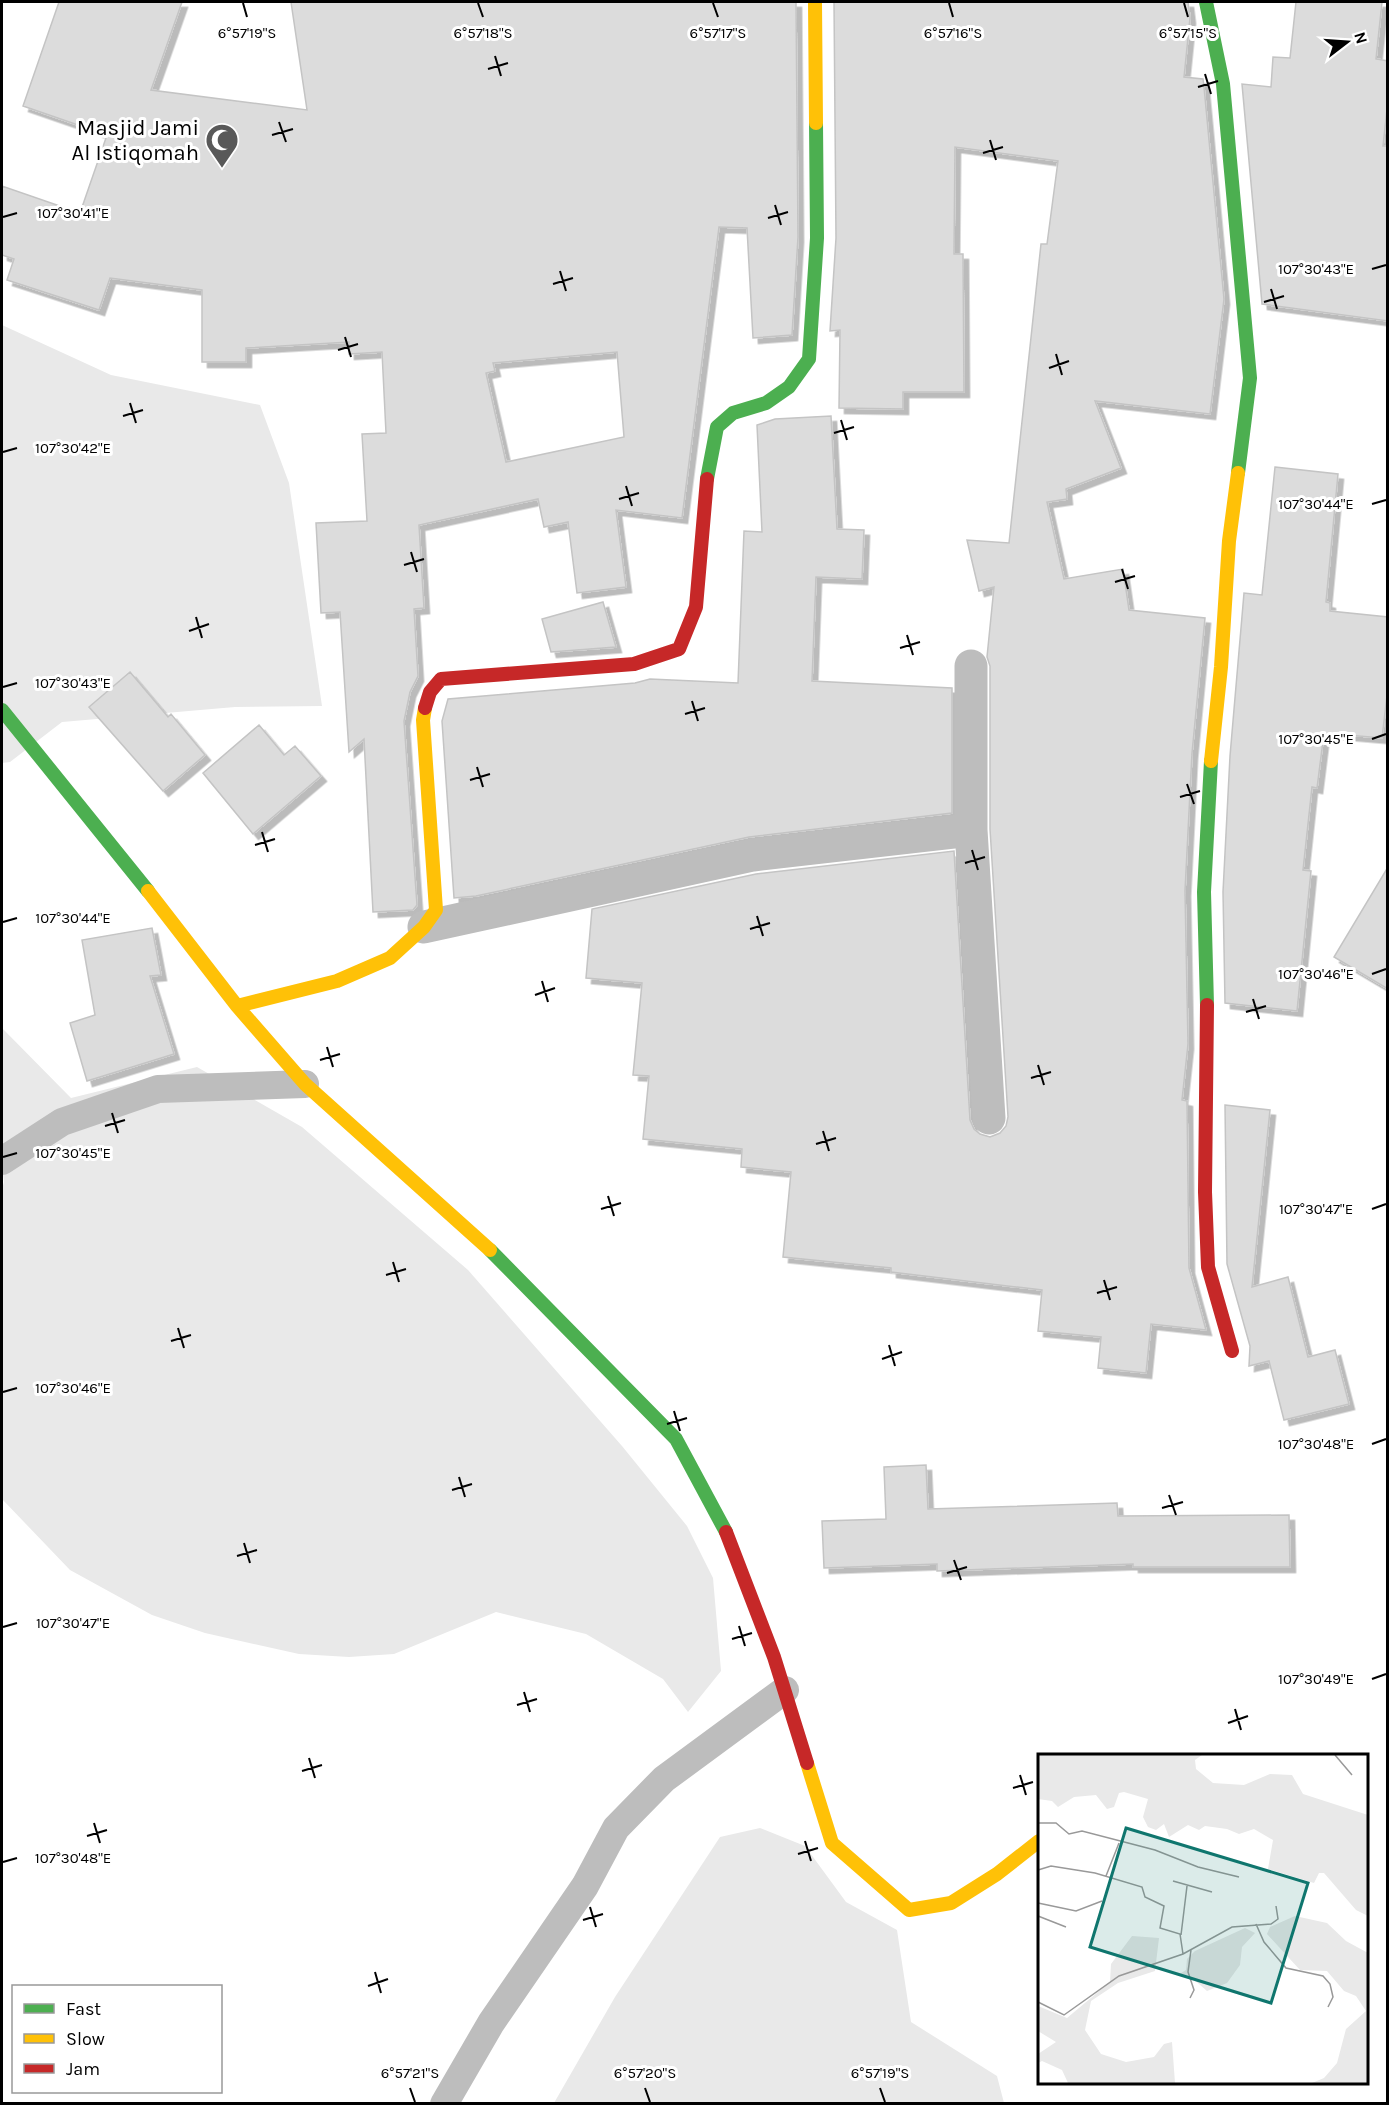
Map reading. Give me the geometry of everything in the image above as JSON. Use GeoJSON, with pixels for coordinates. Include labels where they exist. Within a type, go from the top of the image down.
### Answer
{"type":"FeatureCollection","features":[{"type":"Feature","properties":{"kind":"street"},"geometry":{"type":"LineString","coordinates":[[237,1006],[337,981],[390,958],[424,927],[436,910],[423,720],[427,694],[432,686],[441,679],[634,664],[679,649],[696,607],[708,468],[717,427],[733,413],[766,403],[789,387],[809,359],[818,237],[815,2]]}},
{"type":"Feature","properties":{"kind":"street"},"geometry":{"type":"LineString","coordinates":[[1206,2],[1223,84],[1250,378],[1229,542],[1221,668],[1211,754],[1204,892],[1205,1181],[1208,1267],[1232,1351]]}},
{"type":"Feature","properties":{"kind":"street"},"geometry":{"type":"LineString","coordinates":[[971,666],[972,830],[988,1118]]}},
{"type":"Feature","properties":{"kind":"street"},"geometry":{"type":"LineString","coordinates":[[2,710],[168,916],[237,1006],[305,1084],[484,1244],[676,1439],[725,1530],[785,1690],[832,1843],[909,1910],[951,1903],[997,1874],[1038,1842]]}},
{"type":"Feature","properties":{"kind":"street"},"geometry":{"type":"LineString","coordinates":[[424,927],[753,855],[972,830]]}},
{"type":"Feature","properties":{"kind":"lane"},"geometry":{"type":"LineString","coordinates":[[2,1161],[62,1122],[158,1089],[305,1084]]}},
{"type":"Feature","properties":{"kind":"lane"},"geometry":{"type":"LineString","coordinates":[[444,2103],[491,2023],[585,1886],[616,1828],[664,1779],[785,1690]]}},
{"type":"Feature","properties":{"kind":"shaded area"},"geometry":{"type":"Polygon","coordinates":[[[2,325],[111,375],[260,405],[289,483],[322,706],[235,707],[62,722],[10,762],[2,763],[2,325]]]}},
{"type":"Feature","properties":{"kind":"shaded area"},"geometry":{"type":"Polygon","coordinates":[[[2,1028],[71,1098],[197,1067],[302,1127],[468,1270],[622,1446],[687,1526],[713,1578],[721,1671],[688,1712],[663,1679],[586,1634],[496,1612],[394,1654],[349,1657],[299,1654],[205,1633],[152,1615],[70,1570],[2,1499],[2,1189],[4,1182],[2,1028]]]}},
{"type":"Feature","properties":{"kind":"shaded area"},"geometry":{"type":"Polygon","coordinates":[[[760,1828],[805,1846],[846,1902],[897,1930],[911,2022],[997,2076],[1004,2103],[554,2103],[615,1997],[720,1837],[760,1828]]]}},
{"type":"Feature","properties":{"kind":"building"},"geometry":{"type":"Polygon","coordinates":[[[59,2],[182,2],[151,90],[307,110],[291,2],[796,2],[798,237],[792,335],[753,338],[747,228],[719,227],[682,518],[616,510],[626,587],[577,593],[568,522],[544,527],[538,499],[419,525],[424,608],[414,609],[418,676],[410,692],[404,721],[417,905],[413,910],[373,912],[364,739],[349,752],[340,612],[321,613],[316,523],[367,521],[362,434],[386,433],[382,352],[349,354],[349,342],[246,348],[246,362],[202,362],[202,290],[110,278],[99,310],[7,280],[14,259],[2,255],[2,186],[80,213],[107,135],[23,106],[59,2]],[[617,352],[493,363],[495,371],[486,373],[506,462],[624,437],[617,352]]]}},
{"type":"Feature","properties":{"kind":"building"},"geometry":{"type":"Polygon","coordinates":[[[834,2],[1188,2],[1190,18],[1184,77],[1203,79],[1224,299],[1210,414],[1095,401],[1121,468],[1066,489],[1067,499],[1047,502],[1064,579],[1123,569],[1129,610],[1205,618],[1192,753],[1185,891],[1188,1044],[1182,1100],[1187,1101],[1189,1268],[1206,1330],[1151,1324],[1146,1373],[1098,1368],[1101,1337],[1038,1331],[1042,1290],[891,1272],[891,1268],[783,1257],[791,1172],[741,1167],[742,1149],[643,1139],[649,1076],[633,1075],[642,983],[586,978],[592,909],[756,874],[954,851],[970,1120],[974,1129],[990,1137],[1000,1133],[1006,1126],[1008,1117],[990,829],[990,666],[987,657],[994,587],[979,591],[967,540],[1009,543],[1041,244],[1047,244],[1058,161],[955,147],[954,254],[963,254],[964,392],[903,392],[903,409],[839,408],[840,330],[830,331],[836,238],[834,2]]]}},
{"type":"Feature","properties":{"kind":"building"},"geometry":{"type":"Polygon","coordinates":[[[1296,2],[1382,2],[1376,59],[1388,61],[1388,100],[1383,146],[1388,146],[1388,321],[1262,304],[1242,84],[1271,87],[1273,57],[1290,58],[1296,2]]]}},
{"type":"Feature","properties":{"kind":"building"},"geometry":{"type":"Polygon","coordinates":[[[831,416],[837,529],[864,530],[862,579],[816,577],[812,681],[952,688],[952,813],[749,837],[476,896],[454,898],[442,721],[448,699],[635,683],[650,679],[738,683],[744,531],[762,532],[757,425],[775,419],[831,416]]]}},
{"type":"Feature","properties":{"kind":"building"},"geometry":{"type":"Polygon","coordinates":[[[1275,467],[1338,474],[1326,602],[1330,603],[1330,611],[1388,617],[1388,687],[1382,738],[1324,733],[1317,788],[1312,787],[1303,870],[1311,871],[1297,1011],[1225,1003],[1223,892],[1230,756],[1244,593],[1262,595],[1275,467]]]}},
{"type":"Feature","properties":{"kind":"building"},"geometry":{"type":"Polygon","coordinates":[[[603,602],[616,647],[551,652],[542,619],[603,602]]]}},
{"type":"Feature","properties":{"kind":"building"},"geometry":{"type":"Polygon","coordinates":[[[130,672],[168,717],[171,714],[205,755],[163,791],[89,707],[130,672]]]}},
{"type":"Feature","properties":{"kind":"building"},"geometry":{"type":"Polygon","coordinates":[[[259,725],[284,755],[295,746],[321,776],[253,834],[203,773],[259,725]]]}},
{"type":"Feature","properties":{"kind":"building"},"geometry":{"type":"Polygon","coordinates":[[[1388,867],[1388,989],[1334,957],[1388,867]]]}},
{"type":"Feature","properties":{"kind":"building"},"geometry":{"type":"Polygon","coordinates":[[[152,928],[161,975],[150,976],[174,1054],[87,1081],[70,1023],[95,1015],[82,940],[152,928]]]}},
{"type":"Feature","properties":{"kind":"building"},"geometry":{"type":"Polygon","coordinates":[[[1225,1105],[1270,1110],[1252,1287],[1288,1277],[1308,1357],[1335,1350],[1349,1404],[1284,1420],[1269,1361],[1249,1366],[1250,1346],[1227,1264],[1225,1105]]]}},
{"type":"Feature","properties":{"kind":"building"},"geometry":{"type":"Polygon","coordinates":[[[926,1465],[928,1509],[1117,1503],[1118,1516],[1289,1515],[1290,1567],[1133,1567],[1133,1564],[937,1571],[937,1564],[824,1568],[822,1521],[886,1519],[884,1467],[926,1465]]]}},
{"type":"Feature","properties":{"kind":"traffic: fast"},"geometry":{"type":"LineString","coordinates":[[1206,2],[1223,84],[1250,378],[1238,473]]}},
{"type":"Feature","properties":{"kind":"traffic: fast"},"geometry":{"type":"LineString","coordinates":[[707,479],[717,427],[733,413],[766,403],[789,387],[809,359],[817,238],[816,123]]}},
{"type":"Feature","properties":{"kind":"traffic: fast"},"geometry":{"type":"LineString","coordinates":[[2,710],[148,891]]}},
{"type":"Feature","properties":{"kind":"traffic: fast"},"geometry":{"type":"LineString","coordinates":[[1207,1005],[1204,892],[1211,761]]}},
{"type":"Feature","properties":{"kind":"traffic: fast"},"geometry":{"type":"LineString","coordinates":[[490,1250],[676,1439],[726,1532]]}},
{"type":"Feature","properties":{"kind":"traffic: slow"},"geometry":{"type":"LineString","coordinates":[[815,2],[816,123]]}},
{"type":"Feature","properties":{"kind":"traffic: slow"},"geometry":{"type":"LineString","coordinates":[[1211,761],[1221,667],[1229,541],[1238,473]]}},
{"type":"Feature","properties":{"kind":"traffic: slow"},"geometry":{"type":"LineString","coordinates":[[237,1006],[337,981],[390,958],[424,927],[436,910],[423,720],[425,708]]}},
{"type":"Feature","properties":{"kind":"traffic: slow"},"geometry":{"type":"LineString","coordinates":[[148,891],[237,1006],[305,1084],[490,1250]]}},
{"type":"Feature","properties":{"kind":"traffic: slow"},"geometry":{"type":"LineString","coordinates":[[807,1763],[832,1843],[909,1910],[951,1903],[997,1874],[1038,1842]]}},
{"type":"Feature","properties":{"kind":"traffic: jam"},"geometry":{"type":"LineString","coordinates":[[425,708],[430,692],[441,679],[634,664],[679,649],[696,607],[707,479]]}},
{"type":"Feature","properties":{"kind":"traffic: jam"},"geometry":{"type":"LineString","coordinates":[[1207,1005],[1205,1192],[1208,1267],[1232,1351]]}},
{"type":"Feature","properties":{"kind":"traffic: jam"},"geometry":{"type":"LineString","coordinates":[[726,1532],[774,1657],[807,1763]]}},
{"type":"Feature","properties":{"kind":"place","name":"Masjid Jami Al Istiqomah"},"geometry":{"type":"Point","coordinates":[222,169]}}]}
